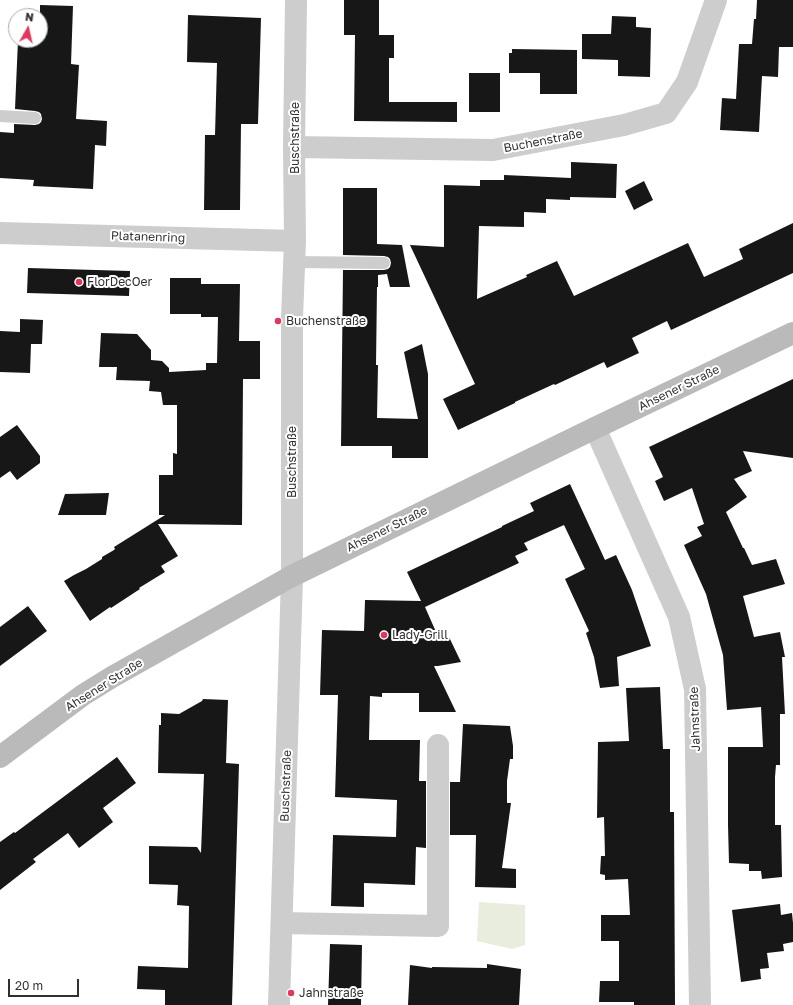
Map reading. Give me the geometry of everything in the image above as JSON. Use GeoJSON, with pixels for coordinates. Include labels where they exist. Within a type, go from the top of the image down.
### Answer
{"type":"FeatureCollection","features":[{"type":"Feature","properties":{"kind":"main road","name":"Ahsener Straße"},"geometry":{"type":"LineString","coordinates":[[0,757],[83,696],[112,677],[292,576],[793,333]]}},
{"type":"Feature","properties":{"kind":"street","name":"Buschstraße"},"geometry":{"type":"LineString","coordinates":[[279,1005],[292,576],[292,318],[295,252],[294,148],[296,0]]}},
{"type":"Feature","properties":{"kind":"street","name":"Buchenstraße"},"geometry":{"type":"LineString","coordinates":[[294,148],[492,150],[624,125],[666,113],[687,82],[716,0]]}},
{"type":"Feature","properties":{"kind":"street","name":"Platanenring"},"geometry":{"type":"LineString","coordinates":[[0,234],[295,252]]}},
{"type":"Feature","properties":{"kind":"street","name":"Jahnstraße"},"geometry":{"type":"LineString","coordinates":[[595,428],[679,617],[695,689],[700,1005]]}},
{"type":"Feature","properties":{"kind":"street"},"geometry":{"type":"LineString","coordinates":[[282,923],[438,926],[438,745]]}},
{"type":"Feature","properties":{"kind":"lane"},"geometry":{"type":"LineString","coordinates":[[0,116],[35,118]]}},
{"type":"Feature","properties":{"kind":"lane"},"geometry":{"type":"LineString","coordinates":[[295,252],[384,263]]}},
{"type":"Feature","properties":{"kind":"shaded area"},"geometry":{"type":"Polygon","coordinates":[[[479,902],[525,905],[525,945],[512,949],[477,941],[479,902]]]}},
{"type":"Feature","properties":{"kind":"building"},"geometry":{"type":"Polygon","coordinates":[[[344,0],[379,0],[379,35],[394,35],[394,58],[389,58],[389,102],[457,102],[457,122],[354,121],[355,35],[344,35],[344,0]]]}},
{"type":"Feature","properties":{"kind":"building"},"geometry":{"type":"Polygon","coordinates":[[[757,0],[793,0],[793,47],[779,47],[778,77],[762,76],[759,132],[720,130],[722,98],[736,99],[739,44],[752,44],[757,0]]]}},
{"type":"Feature","properties":{"kind":"building"},"geometry":{"type":"Polygon","coordinates":[[[40,5],[73,6],[71,64],[79,65],[76,119],[107,121],[106,146],[95,145],[93,189],[33,186],[34,180],[0,178],[0,132],[14,133],[14,124],[35,125],[39,124],[42,119],[39,112],[15,109],[18,48],[48,48],[48,8],[40,8],[40,5]]]}},
{"type":"Feature","properties":{"kind":"building"},"geometry":{"type":"Polygon","coordinates":[[[188,15],[261,18],[258,124],[241,124],[240,210],[204,210],[205,135],[215,135],[217,63],[187,62],[188,15]]]}},
{"type":"Feature","properties":{"kind":"building"},"geometry":{"type":"Polygon","coordinates":[[[612,16],[636,17],[636,27],[651,28],[650,77],[618,76],[618,60],[582,59],[582,34],[611,34],[612,16]]]}},
{"type":"Feature","properties":{"kind":"building"},"geometry":{"type":"Polygon","coordinates":[[[512,49],[577,50],[577,94],[540,94],[540,73],[509,73],[509,53],[512,53],[512,49]]]}},
{"type":"Feature","properties":{"kind":"building"},"geometry":{"type":"Polygon","coordinates":[[[469,73],[500,73],[500,112],[469,112],[469,73]]]}},
{"type":"Feature","properties":{"kind":"building"},"geometry":{"type":"Polygon","coordinates":[[[571,162],[617,164],[616,198],[570,197],[570,200],[546,199],[546,213],[524,212],[524,227],[479,226],[477,299],[527,277],[526,275],[557,261],[574,296],[688,243],[704,277],[743,259],[739,249],[793,223],[793,273],[671,330],[667,321],[632,338],[639,353],[607,368],[604,362],[515,402],[458,430],[443,399],[475,384],[410,245],[444,247],[444,185],[480,186],[480,180],[504,180],[504,175],[571,178],[571,162]]]}},
{"type":"Feature","properties":{"kind":"building"},"geometry":{"type":"Polygon","coordinates":[[[644,181],[653,200],[634,210],[625,191],[644,181]]]}},
{"type":"Feature","properties":{"kind":"building"},"geometry":{"type":"Polygon","coordinates":[[[343,188],[377,188],[377,244],[402,245],[410,287],[390,287],[387,274],[378,275],[376,365],[378,365],[377,418],[418,419],[404,352],[422,344],[428,374],[428,458],[392,458],[392,446],[341,446],[343,270],[384,270],[390,267],[391,263],[388,257],[384,256],[343,255],[343,188]]]}},
{"type":"Feature","properties":{"kind":"building","name":"FlorDecOer"},"geometry":{"type":"Polygon","coordinates":[[[28,268],[130,271],[129,296],[27,293],[28,268]]]}},
{"type":"Feature","properties":{"kind":"building"},"geometry":{"type":"Polygon","coordinates":[[[170,278],[201,278],[201,284],[240,284],[239,341],[260,341],[260,379],[243,379],[242,525],[158,524],[178,556],[161,566],[165,572],[90,621],[64,581],[102,559],[102,557],[115,549],[114,547],[165,515],[159,515],[159,475],[173,475],[173,453],[177,454],[177,405],[163,405],[161,392],[149,391],[150,381],[116,380],[117,367],[99,367],[101,333],[137,334],[151,350],[151,360],[162,361],[169,368],[169,372],[206,370],[206,363],[217,363],[218,317],[201,317],[201,314],[170,314],[170,278]]]}},
{"type":"Feature","properties":{"kind":"building"},"geometry":{"type":"Polygon","coordinates":[[[20,319],[43,320],[42,344],[31,344],[30,373],[0,372],[0,331],[20,332],[20,319]]]}},
{"type":"Feature","properties":{"kind":"building"},"geometry":{"type":"Polygon","coordinates":[[[793,379],[793,458],[743,451],[752,471],[734,479],[747,497],[726,512],[752,565],[776,559],[785,584],[743,596],[754,637],[780,632],[785,657],[782,657],[785,714],[780,714],[780,765],[776,765],[775,777],[775,825],[781,825],[782,877],[762,879],[761,871],[749,871],[749,864],[729,863],[728,825],[728,747],[763,747],[761,707],[727,710],[723,655],[706,594],[684,545],[702,536],[697,527],[704,524],[692,488],[664,501],[655,481],[663,477],[649,447],[793,379]]]}},
{"type":"Feature","properties":{"kind":"building"},"geometry":{"type":"Polygon","coordinates":[[[17,425],[40,456],[40,463],[17,480],[10,471],[0,478],[0,437],[17,425]]]}},
{"type":"Feature","properties":{"kind":"building"},"geometry":{"type":"Polygon","coordinates":[[[570,484],[605,560],[616,555],[632,590],[651,646],[617,657],[619,686],[600,688],[594,657],[586,633],[589,631],[565,579],[585,569],[564,525],[524,543],[528,550],[515,556],[519,563],[425,607],[440,641],[449,637],[461,662],[434,666],[456,712],[419,712],[419,693],[382,693],[382,697],[370,696],[369,740],[420,740],[419,781],[426,781],[426,848],[416,847],[415,885],[364,883],[364,907],[331,906],[333,835],[396,837],[397,800],[335,797],[338,695],[320,695],[322,630],[364,631],[365,600],[421,601],[407,572],[534,511],[530,503],[570,484]]]}},
{"type":"Feature","properties":{"kind":"building"},"geometry":{"type":"Polygon","coordinates":[[[109,493],[106,515],[58,515],[65,494],[109,493]]]}},
{"type":"Feature","properties":{"kind":"building"},"geometry":{"type":"Polygon","coordinates":[[[28,606],[47,631],[0,666],[0,627],[28,606]]]}},
{"type":"Feature","properties":{"kind":"building"},"geometry":{"type":"Polygon","coordinates":[[[660,687],[663,749],[670,749],[670,812],[674,812],[675,1005],[634,1005],[634,1002],[599,1002],[600,981],[619,981],[619,941],[601,941],[601,915],[630,915],[628,879],[605,880],[605,875],[600,874],[601,856],[605,856],[604,817],[597,818],[598,742],[629,741],[626,688],[660,687]]]}},
{"type":"Feature","properties":{"kind":"building"},"geometry":{"type":"Polygon","coordinates":[[[203,699],[228,700],[226,763],[239,764],[232,1005],[165,1005],[165,990],[137,989],[138,966],[188,968],[189,906],[177,905],[178,885],[149,884],[149,846],[197,847],[201,853],[204,774],[158,773],[159,725],[161,725],[161,713],[179,714],[203,699]]]}},
{"type":"Feature","properties":{"kind":"building"},"geometry":{"type":"Polygon","coordinates":[[[463,724],[510,726],[513,759],[510,759],[507,781],[507,803],[511,803],[502,868],[516,869],[516,888],[475,887],[476,835],[450,835],[450,782],[460,782],[463,724]]]}},
{"type":"Feature","properties":{"kind":"building"},"geometry":{"type":"Polygon","coordinates":[[[117,757],[136,783],[103,808],[113,822],[79,848],[68,833],[33,859],[36,862],[0,890],[0,842],[14,832],[15,833],[117,757]]]}},
{"type":"Feature","properties":{"kind":"building"},"geometry":{"type":"Polygon","coordinates":[[[780,904],[781,915],[792,913],[793,942],[783,944],[784,951],[767,953],[769,968],[760,969],[761,979],[741,982],[732,910],[780,904]]]}},
{"type":"Feature","properties":{"kind":"building"},"geometry":{"type":"Polygon","coordinates":[[[330,944],[362,945],[361,1005],[328,1005],[330,944]]]}},
{"type":"Feature","properties":{"kind":"building"},"geometry":{"type":"Polygon","coordinates":[[[487,964],[521,969],[519,1005],[408,1005],[410,965],[432,968],[487,968],[487,964]]]}},
{"type":"Feature","properties":{"kind":"place","name":"FlorDecOer"},"geometry":{"type":"Point","coordinates":[79,282]}},
{"type":"Feature","properties":{"kind":"place","name":"Buchenstraße"},"geometry":{"type":"Point","coordinates":[278,321]}},
{"type":"Feature","properties":{"kind":"place","name":"Lady-Grill"},"geometry":{"type":"Point","coordinates":[384,635]}},
{"type":"Feature","properties":{"kind":"place","name":"Jahnstraße"},"geometry":{"type":"Point","coordinates":[291,993]}}]}
